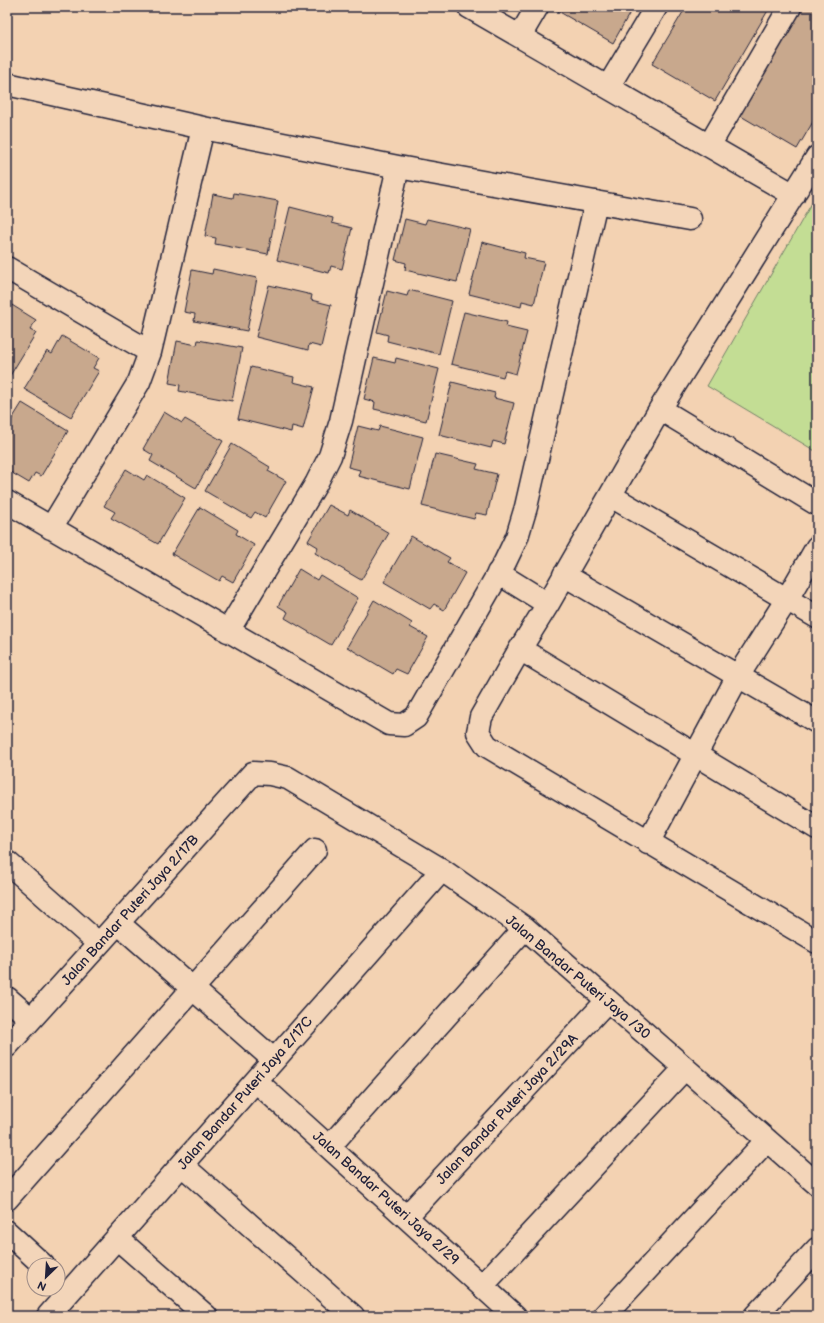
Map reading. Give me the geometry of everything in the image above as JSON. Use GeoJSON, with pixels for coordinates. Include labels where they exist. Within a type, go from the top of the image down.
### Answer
{"type":"FeatureCollection","features":[{"type":"Feature","properties":{"kind":"street"},"geometry":{"type":"LineString","coordinates":[[469,7],[794,195]]}},
{"type":"Feature","properties":{"kind":"street"},"geometry":{"type":"LineString","coordinates":[[520,36],[537,7]]}},
{"type":"Feature","properties":{"kind":"street"},"geometry":{"type":"LineString","coordinates":[[608,87],[656,7]]}},
{"type":"Feature","properties":{"kind":"street"},"geometry":{"type":"LineString","coordinates":[[709,146],[790,7]]}},
{"type":"Feature","properties":{"kind":"street"},"geometry":{"type":"LineString","coordinates":[[7,84],[203,128],[398,167],[690,219]]}},
{"type":"Feature","properties":{"kind":"street"},"geometry":{"type":"LineString","coordinates":[[51,528],[139,382],[150,352],[203,128]]}},
{"type":"Feature","properties":{"kind":"street"},"geometry":{"type":"LineString","coordinates":[[817,157],[660,409],[611,496],[481,717],[478,732],[487,746],[817,942]]}},
{"type":"Feature","properties":{"kind":"street"},"geometry":{"type":"LineString","coordinates":[[228,630],[316,484],[330,456],[341,421],[398,167]]}},
{"type":"Feature","properties":{"kind":"street"},"geometry":{"type":"LineString","coordinates":[[7,502],[389,724],[404,725],[416,717],[517,537],[526,507],[596,202]]}},
{"type":"Feature","properties":{"kind":"street"},"geometry":{"type":"LineString","coordinates":[[7,268],[150,352]]}},
{"type":"Feature","properties":{"kind":"street"},"geometry":{"type":"LineString","coordinates":[[660,409],[817,504]]}},
{"type":"Feature","properties":{"kind":"street"},"geometry":{"type":"LineString","coordinates":[[611,496],[817,617]]}},
{"type":"Feature","properties":{"kind":"street"},"geometry":{"type":"LineString","coordinates":[[648,843],[738,676],[787,599],[817,547]]}},
{"type":"Feature","properties":{"kind":"street"},"geometry":{"type":"LineString","coordinates":[[498,573],[548,604]]}},
{"type":"Feature","properties":{"kind":"street"},"geometry":{"type":"LineString","coordinates":[[564,576],[817,722]]}},
{"type":"Feature","properties":{"kind":"street"},"geometry":{"type":"LineString","coordinates":[[520,649],[817,828]]}},
{"type":"Feature","properties":{"kind":"street","name":"Jalan Bandar Puteri Jaya /30"},"geometry":{"type":"LineString","coordinates":[[253,773],[270,774],[288,778],[442,870],[525,928],[817,1184]]}},
{"type":"Feature","properties":{"kind":"street","name":"Jalan Bandar Puteri Jaya 2/17B"},"geometry":{"type":"LineString","coordinates":[[7,1046],[253,773]]}},
{"type":"Feature","properties":{"kind":"street"},"geometry":{"type":"LineString","coordinates":[[7,1199],[315,850]]}},
{"type":"Feature","properties":{"kind":"street"},"geometry":{"type":"LineString","coordinates":[[7,862],[99,944]]}},
{"type":"Feature","properties":{"kind":"street","name":"Jalan Bandar Puteri Jaya 2/17C"},"geometry":{"type":"LineString","coordinates":[[66,1283],[117,1238],[442,870]]}},
{"type":"Feature","properties":{"kind":"street"},"geometry":{"type":"LineString","coordinates":[[118,923],[274,1060]]}},
{"type":"Feature","properties":{"kind":"street"},"geometry":{"type":"LineString","coordinates":[[329,1147],[525,928]]}},
{"type":"Feature","properties":{"kind":"street"},"geometry":{"type":"LineString","coordinates":[[7,998],[31,1019]]}},
{"type":"Feature","properties":{"kind":"street","name":"Jalan Bandar Puteri Jaya 2/29A"},"geometry":{"type":"LineString","coordinates":[[406,1217],[608,1001]]}},
{"type":"Feature","properties":{"kind":"street"},"geometry":{"type":"LineString","coordinates":[[482,1286],[685,1068]]}},
{"type":"Feature","properties":{"kind":"street","name":"Jalan Bandar Puteri Jaya 2/29"},"geometry":{"type":"LineString","coordinates":[[256,1080],[482,1286],[503,1312]]}},
{"type":"Feature","properties":{"kind":"street"},"geometry":{"type":"LineString","coordinates":[[604,1316],[767,1140]]}},
{"type":"Feature","properties":{"kind":"street"},"geometry":{"type":"LineString","coordinates":[[182,1165],[353,1316]]}},
{"type":"Feature","properties":{"kind":"street"},"geometry":{"type":"LineString","coordinates":[[7,1232],[34,1257]]}},
{"type":"Feature","properties":{"kind":"street"},"geometry":{"type":"LineString","coordinates":[[117,1238],[206,1316]]}},
{"type":"Feature","properties":{"kind":"street"},"geometry":{"type":"LineString","coordinates":[[755,1316],[817,1249]]}},
{"type":"Feature","properties":{"kind":"street","name":"Jalan Bandar Puteri Jaya 2/17C"},"geometry":{"type":"LineString","coordinates":[[50,1315],[58,1297]]}},
{"type":"Feature","properties":{"kind":"green space"},"geometry":{"type":"Polygon","coordinates":[[[817,194],[817,452],[707,386],[817,194]]]}},
{"type":"Feature","properties":{"kind":"building"},"geometry":{"type":"Polygon","coordinates":[[[551,7],[633,7],[613,43],[551,7]]]}},
{"type":"Feature","properties":{"kind":"building"},"geometry":{"type":"Polygon","coordinates":[[[686,7],[770,7],[715,101],[652,64],[686,7]]]}},
{"type":"Feature","properties":{"kind":"building"},"geometry":{"type":"Polygon","coordinates":[[[796,7],[817,7],[817,115],[797,149],[734,112],[796,7]]]}},
{"type":"Feature","properties":{"kind":"building"},"geometry":{"type":"Polygon","coordinates":[[[234,193],[278,201],[268,254],[215,244],[216,238],[205,236],[213,194],[233,198],[234,193]]]}},
{"type":"Feature","properties":{"kind":"building"},"geometry":{"type":"Polygon","coordinates":[[[290,207],[333,218],[332,223],[352,228],[342,269],[331,266],[329,273],[277,260],[290,207]]]}},
{"type":"Feature","properties":{"kind":"building"},"geometry":{"type":"Polygon","coordinates":[[[405,219],[425,224],[427,219],[470,229],[457,282],[405,270],[406,263],[395,260],[405,219]]]}},
{"type":"Feature","properties":{"kind":"building"},"geometry":{"type":"Polygon","coordinates":[[[482,242],[525,253],[524,258],[544,262],[534,304],[522,301],[521,307],[469,294],[482,242]]]}},
{"type":"Feature","properties":{"kind":"building"},"geometry":{"type":"Polygon","coordinates":[[[213,269],[257,278],[247,331],[194,321],[195,314],[184,312],[192,270],[212,274],[213,269]]]}},
{"type":"Feature","properties":{"kind":"building"},"geometry":{"type":"Polygon","coordinates":[[[269,285],[312,295],[311,300],[331,305],[321,347],[309,344],[308,350],[256,337],[269,285]]]}},
{"type":"Feature","properties":{"kind":"building"},"geometry":{"type":"Polygon","coordinates":[[[409,290],[452,301],[439,354],[387,341],[388,335],[377,332],[387,291],[407,296],[409,290]]]}},
{"type":"Feature","properties":{"kind":"building"},"geometry":{"type":"Polygon","coordinates":[[[7,302],[36,320],[30,330],[36,333],[8,379],[7,378],[7,302]]]}},
{"type":"Feature","properties":{"kind":"building"},"geometry":{"type":"Polygon","coordinates":[[[464,312],[507,322],[506,327],[527,332],[516,374],[505,371],[503,377],[451,364],[464,312]]]}},
{"type":"Feature","properties":{"kind":"building"},"geometry":{"type":"Polygon","coordinates":[[[62,336],[99,358],[93,368],[99,371],[71,417],[24,389],[47,351],[52,354],[62,336]]]}},
{"type":"Feature","properties":{"kind":"building"},"geometry":{"type":"Polygon","coordinates":[[[198,340],[242,348],[232,401],[179,391],[180,385],[169,383],[177,341],[197,345],[198,340]]]}},
{"type":"Feature","properties":{"kind":"building"},"geometry":{"type":"Polygon","coordinates":[[[374,358],[395,363],[396,358],[439,369],[426,421],[374,409],[375,402],[364,399],[374,358]]]}},
{"type":"Feature","properties":{"kind":"building"},"geometry":{"type":"Polygon","coordinates":[[[251,367],[294,377],[293,382],[314,387],[303,429],[292,426],[291,432],[238,419],[251,367]]]}},
{"type":"Feature","properties":{"kind":"building"},"geometry":{"type":"Polygon","coordinates":[[[452,382],[495,393],[494,398],[514,403],[504,444],[493,441],[491,448],[439,435],[452,382]]]}},
{"type":"Feature","properties":{"kind":"building"},"geometry":{"type":"Polygon","coordinates":[[[22,403],[68,431],[41,476],[35,473],[29,483],[7,470],[7,427],[22,403]]]}},
{"type":"Feature","properties":{"kind":"building"},"geometry":{"type":"Polygon","coordinates":[[[164,412],[182,423],[185,419],[223,441],[196,488],[150,461],[153,455],[143,449],[164,412]]]}},
{"type":"Feature","properties":{"kind":"building"},"geometry":{"type":"Polygon","coordinates":[[[358,426],[378,431],[380,426],[423,437],[410,489],[358,476],[360,470],[348,467],[358,426]]]}},
{"type":"Feature","properties":{"kind":"building"},"geometry":{"type":"Polygon","coordinates":[[[232,444],[270,467],[268,471],[286,481],[265,518],[255,512],[251,518],[205,491],[232,444]]]}},
{"type":"Feature","properties":{"kind":"building"},"geometry":{"type":"Polygon","coordinates":[[[435,454],[478,464],[476,469],[497,474],[487,515],[476,513],[474,519],[422,506],[435,454]]]}},
{"type":"Feature","properties":{"kind":"building"},"geometry":{"type":"Polygon","coordinates":[[[126,469],[144,480],[147,475],[185,498],[158,544],[111,518],[115,512],[104,506],[126,469]]]}},
{"type":"Feature","properties":{"kind":"building"},"geometry":{"type":"Polygon","coordinates":[[[329,505],[348,515],[350,510],[389,533],[361,580],[315,553],[318,547],[308,541],[329,505]]]}},
{"type":"Feature","properties":{"kind":"building"},"geometry":{"type":"Polygon","coordinates":[[[200,507],[238,530],[236,534],[254,545],[233,582],[222,576],[219,581],[172,554],[200,507]]]}},
{"type":"Feature","properties":{"kind":"building"},"geometry":{"type":"Polygon","coordinates":[[[411,536],[450,558],[447,562],[465,573],[444,610],[434,604],[430,609],[384,582],[411,536]]]}},
{"type":"Feature","properties":{"kind":"building"},"geometry":{"type":"Polygon","coordinates":[[[299,569],[317,580],[320,575],[358,598],[331,645],[285,618],[288,612],[278,606],[299,569]]]}},
{"type":"Feature","properties":{"kind":"building"},"geometry":{"type":"Polygon","coordinates":[[[374,600],[412,623],[410,627],[428,637],[407,674],[396,669],[393,674],[347,647],[374,600]]]}}]}
